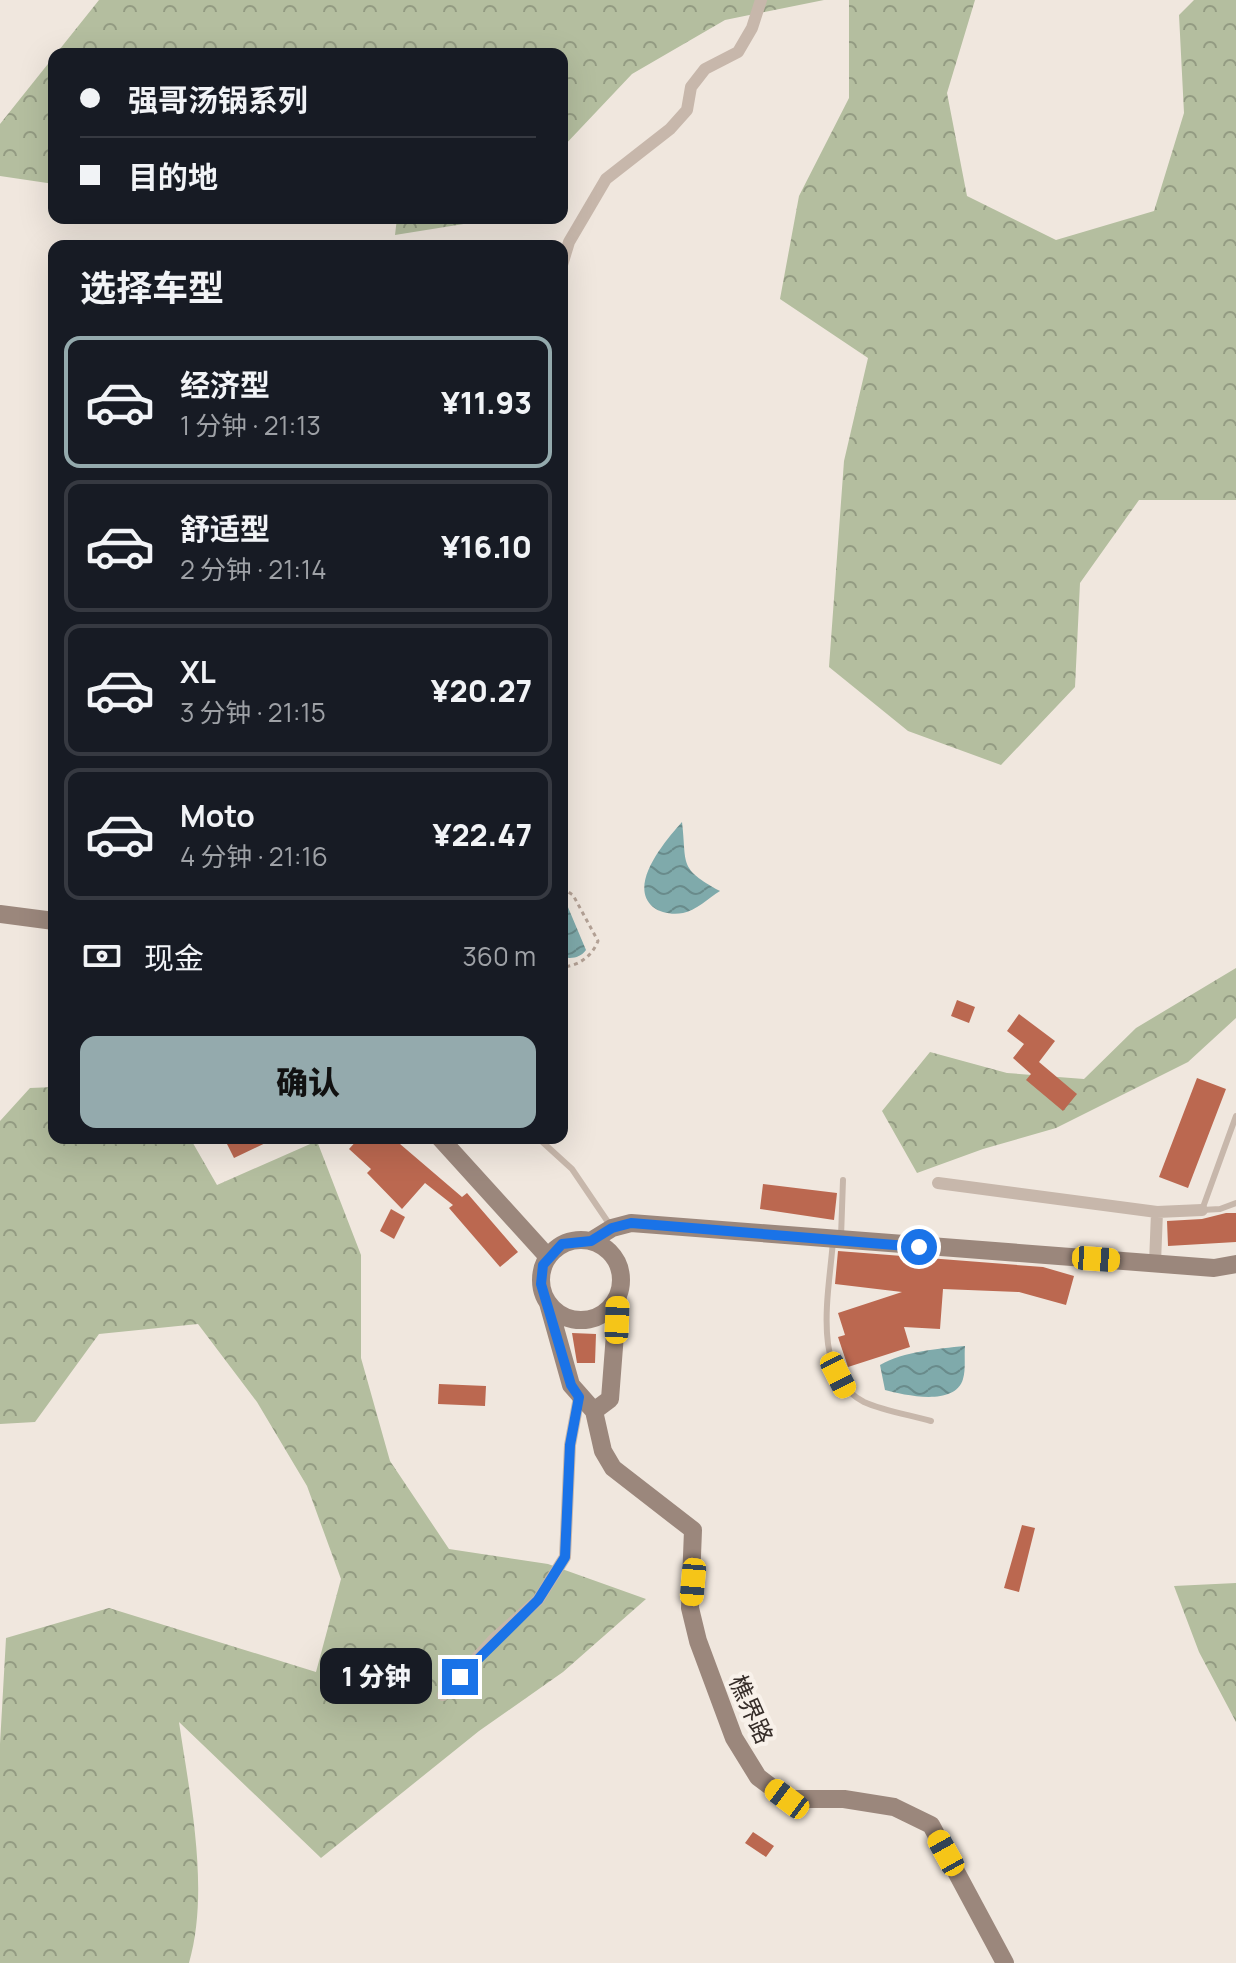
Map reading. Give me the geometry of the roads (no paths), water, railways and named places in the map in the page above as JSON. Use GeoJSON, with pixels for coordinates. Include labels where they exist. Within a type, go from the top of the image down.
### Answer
{"type":"FeatureCollection","features":[{"type":"Feature","properties":{"kind":"street"},"geometry":{"type":"LineString","coordinates":[[568,245],[606,179],[679,120],[687,110],[691,87],[705,69],[738,52],[761,0]]}},
{"type":"Feature","properties":{"kind":"street"},"geometry":{"type":"LineString","coordinates":[[0,914],[48,920]]}},
{"type":"Feature","properties":{"kind":"street"},"geometry":{"type":"LineString","coordinates":[[445,1144],[548,1257]]}},
{"type":"Feature","properties":{"kind":"street"},"geometry":{"type":"LineString","coordinates":[[938,1183],[1157,1212],[1202,1210]]}},
{"type":"Feature","properties":{"kind":"street"},"geometry":{"type":"LineString","coordinates":[[1155,1263],[1157,1212]]}},
{"type":"Feature","properties":{"kind":"street"},"geometry":{"type":"LineString","coordinates":[[591,1241],[612,1228],[631,1223],[1214,1268],[1236,1264]]}},
{"type":"Feature","properties":{"kind":"street"},"geometry":{"type":"LineString","coordinates":[[571,1241],[591,1241],[608,1250],[618,1266],[610,1399],[594,1411],[571,1385],[541,1275],[548,1257],[571,1241]]}},
{"type":"Feature","properties":{"kind":"street"},"geometry":{"type":"LineString","coordinates":[[548,1302],[562,1315],[590,1319],[607,1310],[618,1294]]}},
{"type":"Feature","properties":{"kind":"street"},"geometry":{"type":"LineString","coordinates":[[443,1695],[494,1639],[538,1600],[565,1557],[570,1445],[579,1397]]}},
{"type":"Feature","properties":{"kind":"street","name":"樵界路"},"geometry":{"type":"LineString","coordinates":[[594,1411],[603,1451],[613,1468],[693,1530],[690,1608],[698,1641],[734,1738],[758,1777],[787,1799],[844,1799],[894,1807],[931,1825],[1005,1963]]}},
{"type":"Feature","properties":{"kind":"lane"},"geometry":{"type":"LineString","coordinates":[[1236,1116],[1202,1210],[1220,1209],[1236,1203]]}},
{"type":"Feature","properties":{"kind":"lane"},"geometry":{"type":"LineString","coordinates":[[545,1144],[572,1169],[612,1228]]}},
{"type":"Feature","properties":{"kind":"lane"},"geometry":{"type":"LineString","coordinates":[[843,1180],[827,1337],[831,1360],[846,1390],[866,1403],[931,1421]]}},
{"type":"Feature","properties":{"kind":"water"},"geometry":{"type":"Polygon","coordinates":[[[682,822],[687,864],[697,877],[720,891],[688,912],[667,913],[653,907],[646,898],[644,887],[659,851],[682,822]]]}},
{"type":"Feature","properties":{"kind":"water"},"geometry":{"type":"Polygon","coordinates":[[[568,907],[586,950],[568,958],[568,907]]]}},
{"type":"Feature","properties":{"kind":"water"},"geometry":{"type":"Polygon","coordinates":[[[965,1346],[963,1379],[958,1388],[950,1393],[928,1397],[885,1390],[880,1365],[910,1354],[965,1346]]]}}]}
